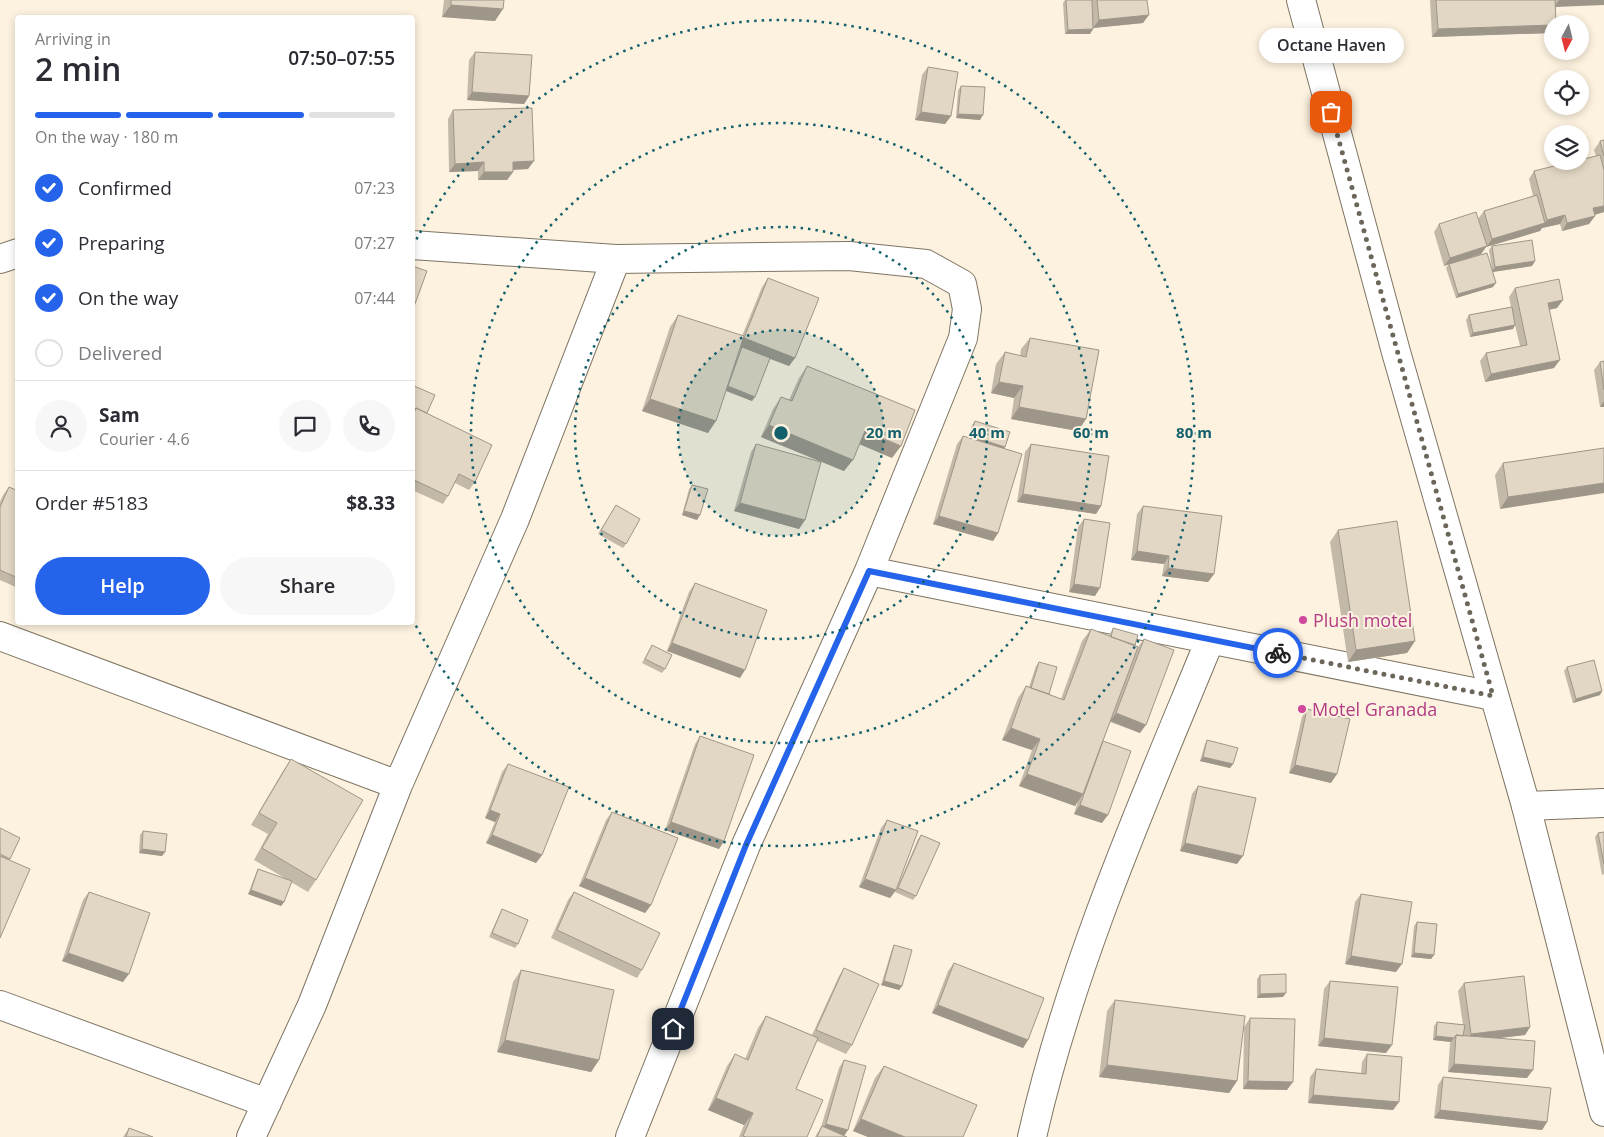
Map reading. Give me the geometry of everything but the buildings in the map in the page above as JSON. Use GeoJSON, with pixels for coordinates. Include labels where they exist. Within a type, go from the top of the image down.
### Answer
{"type":"FeatureCollection","features":[{"type":"Feature","properties":{"kind":"street"},"geometry":{"type":"LineString","coordinates":[[1301,0],[1396,352],[1526,806],[1604,1112]]}},
{"type":"Feature","properties":{"kind":"street"},"geometry":{"type":"LineString","coordinates":[[415,245],[616,259],[849,256],[926,264],[962,284],[967,309],[963,338],[869,571],[746,845],[630,1137]]}},
{"type":"Feature","properties":{"kind":"street"},"geometry":{"type":"LineString","coordinates":[[0,259],[15,255]]}},
{"type":"Feature","properties":{"kind":"street"},"geometry":{"type":"LineString","coordinates":[[251,1137],[312,1005],[398,785],[516,519],[616,259]]}},
{"type":"Feature","properties":{"kind":"street"},"geometry":{"type":"LineString","coordinates":[[869,571],[1493,696]]}},
{"type":"Feature","properties":{"kind":"street"},"geometry":{"type":"LineString","coordinates":[[0,636],[398,785]]}},
{"type":"Feature","properties":{"kind":"street"},"geometry":{"type":"LineString","coordinates":[[1032,1137],[1068,999],[1138,816],[1210,640]]}},
{"type":"Feature","properties":{"kind":"street"},"geometry":{"type":"LineString","coordinates":[[1526,806],[1604,803]]}},
{"type":"Feature","properties":{"kind":"street"},"geometry":{"type":"LineString","coordinates":[[0,1005],[267,1103]]}},
{"type":"Feature","properties":{"kind":"way so far"},"geometry":{"type":"LineString","coordinates":[[1278,653],[1493,696],[1396,352],[1331,112]]}},
{"type":"Feature","properties":{"kind":"place","name":"Octane Haven"},"geometry":{"type":"Point","coordinates":[1331,112]}},
{"type":"Feature","properties":{"kind":"place","name":"Plush motel"},"geometry":{"type":"Point","coordinates":[1303,620]}},
{"type":"Feature","properties":{"kind":"place","name":"Motel Granada"},"geometry":{"type":"Point","coordinates":[1302,709]}},
{"type":"Feature","properties":{"kind":"route"},"geometry":{"type":"LineString","coordinates":[[673,1029],[746,845],[869,571],[1278,653]]}}]}
